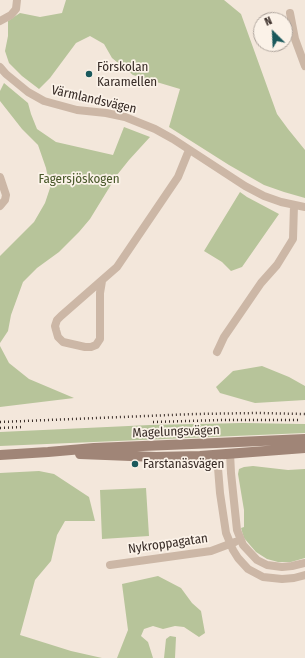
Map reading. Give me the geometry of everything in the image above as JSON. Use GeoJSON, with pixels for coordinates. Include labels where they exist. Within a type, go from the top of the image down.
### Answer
{"type":"FeatureCollection","features":[{"type":"Feature","properties":{"kind":"main road","name":"Magelungsvägen"},"geometry":{"type":"LineString","coordinates":[[0,455],[94,448],[216,444],[305,439]]}},
{"type":"Feature","properties":{"kind":"main road"},"geometry":{"type":"LineString","coordinates":[[229,443],[230,454]]}},
{"type":"Feature","properties":{"kind":"main road"},"geometry":{"type":"LineString","coordinates":[[216,444],[217,454]]}},
{"type":"Feature","properties":{"kind":"main road","name":"Magelungsvägen"},"geometry":{"type":"LineString","coordinates":[[48,452],[156,457],[230,454],[305,448]]}},
{"type":"Feature","properties":{"kind":"street"},"geometry":{"type":"LineString","coordinates":[[0,21],[11,15],[16,9],[17,0]]}},
{"type":"Feature","properties":{"kind":"street"},"geometry":{"type":"LineString","coordinates":[[293,29],[295,39],[305,66]]}},
{"type":"Feature","properties":{"kind":"street","name":"Värmlandsvägen"},"geometry":{"type":"LineString","coordinates":[[0,67],[6,74],[28,92],[44,101],[77,110],[106,113],[125,117],[155,129],[242,184],[264,196],[281,202],[305,207]]}},
{"type":"Feature","properties":{"kind":"street"},"geometry":{"type":"LineString","coordinates":[[102,280],[100,294],[100,339],[96,345],[91,347],[63,342],[58,337],[56,330],[55,326],[57,320],[61,316],[102,280],[117,267],[178,177],[189,150]]}},
{"type":"Feature","properties":{"kind":"street"},"geometry":{"type":"LineString","coordinates":[[0,177],[6,195],[5,200],[0,206]]}},
{"type":"Feature","properties":{"kind":"street"},"geometry":{"type":"LineString","coordinates":[[217,352],[224,337],[261,283],[281,259],[293,240],[294,205]]}},
{"type":"Feature","properties":{"kind":"street","name":"Nykroppagatan"},"geometry":{"type":"LineString","coordinates":[[217,454],[220,493],[226,533],[235,554],[248,569],[263,577],[282,579],[305,575]]}},
{"type":"Feature","properties":{"kind":"street"},"geometry":{"type":"LineString","coordinates":[[230,454],[237,530],[242,545],[257,560],[267,565],[282,567],[305,563]]}},
{"type":"Feature","properties":{"kind":"street","name":"Nykroppagatan"},"geometry":{"type":"LineString","coordinates":[[110,565],[211,551],[240,540]]}},
{"type":"Feature","properties":{"kind":"green space"},"geometry":{"type":"Polygon","coordinates":[[[66,0],[224,0],[241,14],[253,47],[253,52],[255,52],[277,114],[305,150],[305,198],[264,185],[169,127],[180,89],[133,75],[112,58],[104,44],[90,36],[76,43],[50,78],[39,89],[22,76],[9,63],[5,51],[8,36],[8,21],[20,13],[40,17],[62,13],[66,0]]]}},
{"type":"Feature","properties":{"kind":"green space","name":"Fagersjöskogen"},"geometry":{"type":"Polygon","coordinates":[[[4,83],[28,103],[37,129],[56,142],[113,155],[124,127],[150,137],[117,175],[90,219],[79,232],[59,252],[37,268],[23,282],[11,315],[8,331],[0,343],[0,256],[34,222],[45,203],[50,188],[46,168],[38,145],[22,129],[0,101],[0,91],[4,83]]]}},
{"type":"Feature","properties":{"kind":"green space"},"geometry":{"type":"Polygon","coordinates":[[[240,192],[279,214],[242,267],[231,271],[222,262],[204,251],[240,192]]]}},
{"type":"Feature","properties":{"kind":"green space"},"geometry":{"type":"Polygon","coordinates":[[[0,346],[9,363],[29,379],[74,398],[0,407],[0,346]]]}},
{"type":"Feature","properties":{"kind":"green space"},"geometry":{"type":"Polygon","coordinates":[[[262,366],[289,377],[305,386],[305,400],[255,403],[220,393],[216,387],[233,371],[262,366]]]}},
{"type":"Feature","properties":{"kind":"green space"},"geometry":{"type":"Polygon","coordinates":[[[243,423],[305,424],[305,433],[0,446],[0,432],[150,425],[243,423]]]}},
{"type":"Feature","properties":{"kind":"green space"},"geometry":{"type":"Polygon","coordinates":[[[253,466],[288,470],[305,469],[305,558],[291,562],[278,562],[267,559],[256,552],[244,538],[241,528],[244,527],[244,510],[238,474],[239,469],[253,466]]]}},
{"type":"Feature","properties":{"kind":"green space"},"geometry":{"type":"Polygon","coordinates":[[[39,471],[54,474],[89,497],[95,521],[65,521],[57,535],[51,561],[35,580],[20,635],[71,651],[102,658],[0,658],[0,473],[39,471]]]}},
{"type":"Feature","properties":{"kind":"green space"},"geometry":{"type":"Polygon","coordinates":[[[146,488],[149,536],[102,539],[100,490],[146,488]]]}},
{"type":"Feature","properties":{"kind":"green space"},"geometry":{"type":"Polygon","coordinates":[[[158,576],[181,588],[192,603],[201,611],[205,633],[199,637],[184,627],[175,626],[163,629],[153,626],[144,629],[141,636],[148,642],[153,658],[117,658],[128,630],[122,584],[158,576]]]}},
{"type":"Feature","properties":{"kind":"green space"},"geometry":{"type":"Polygon","coordinates":[[[170,636],[176,637],[175,658],[164,658],[166,639],[170,636]]]}},
{"type":"Feature","properties":{"kind":"railway"},"geometry":{"type":"LineString","coordinates":[[0,422],[195,414],[305,414]]}},
{"type":"Feature","properties":{"kind":"railway"},"geometry":{"type":"LineString","coordinates":[[153,422],[299,420]]}},
{"type":"Feature","properties":{"kind":"railway"},"geometry":{"type":"LineString","coordinates":[[0,428],[23,427]]}},
{"type":"Feature","properties":{"kind":"place","name":"Förskolan Karamellen"},"geometry":{"type":"Point","coordinates":[89,74]}},
{"type":"Feature","properties":{"kind":"place","name":"Farstanäsvägen"},"geometry":{"type":"Point","coordinates":[135,464]}}]}
